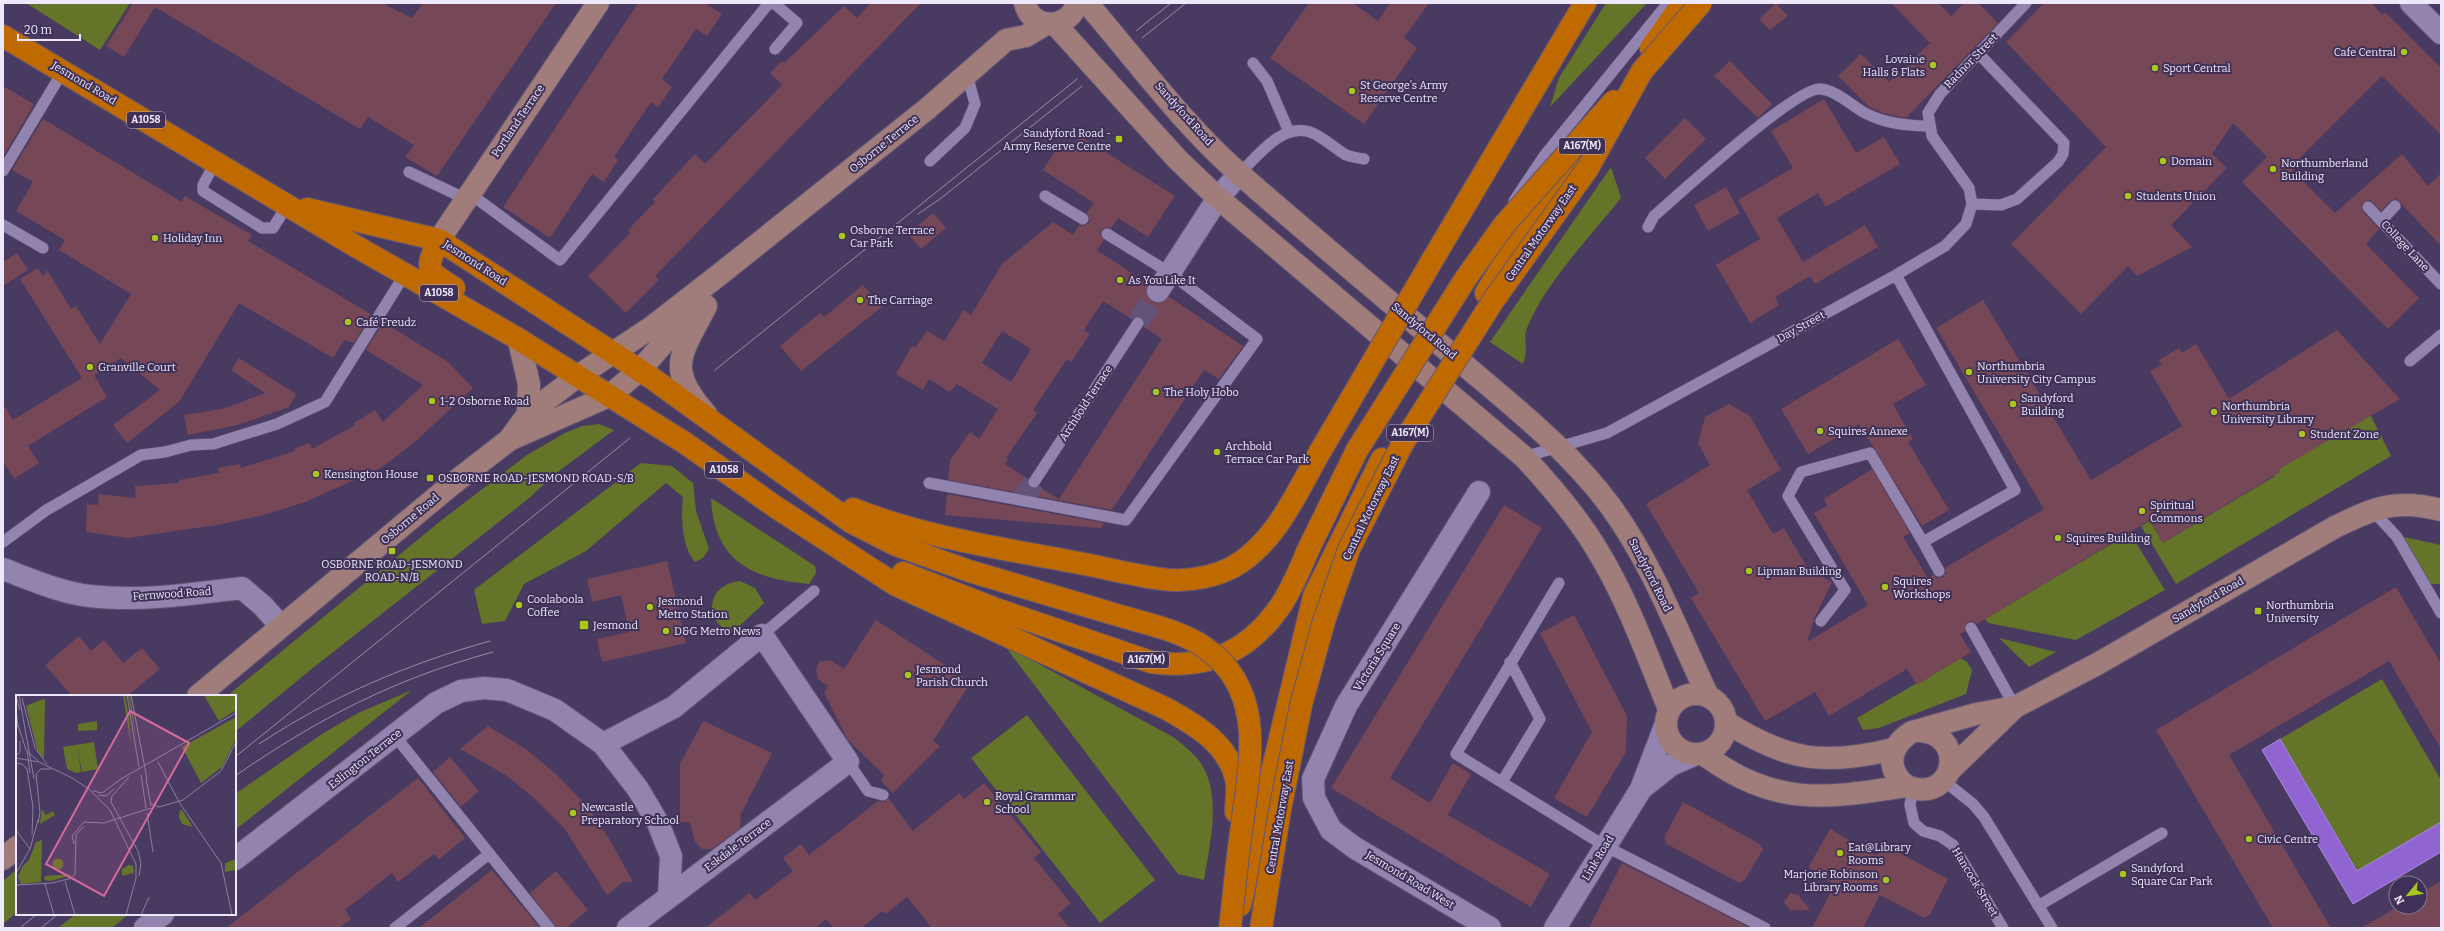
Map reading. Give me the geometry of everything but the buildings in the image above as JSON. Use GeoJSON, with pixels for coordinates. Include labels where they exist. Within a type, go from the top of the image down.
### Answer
{"type":"FeatureCollection","features":[{"type":"Feature","properties":{"kind":"highway"},"geometry":{"type":"LineString","coordinates":[[804,489],[890,524],[1024,552],[1172,580],[1205,577],[1232,567],[1255,553],[1275,529],[1585,3]]}},
{"type":"Feature","properties":{"kind":"highway","name":"Central Motorway East"},"geometry":{"type":"LineString","coordinates":[[1236,928],[1314,596],[1382,459],[1544,199],[1683,3]]}},
{"type":"Feature","properties":{"kind":"highway","name":"Central Motorway East"},"geometry":{"type":"LineString","coordinates":[[1261,928],[1280,810],[1301,705],[1324,621],[1349,549],[1403,443],[1493,301],[1588,168],[1642,71],[1701,3]]}},
{"type":"Feature","properties":{"kind":"highway","name":"Jesmond Road"},"geometry":{"type":"LineString","coordinates":[[3,36],[288,204],[400,282],[517,339],[609,396]]}},
{"type":"Feature","properties":{"kind":"highway","name":"A167(M)"},"geometry":{"type":"LineString","coordinates":[[837,545],[996,609],[1136,657],[1176,665],[1196,664],[1240,648],[1262,630],[1280,607],[1356,450],[1466,278],[1504,225],[1642,71]]}},
{"type":"Feature","properties":{"kind":"highway","name":"Jesmond Road"},"geometry":{"type":"LineString","coordinates":[[288,204],[439,240],[640,370]]}},
{"type":"Feature","properties":{"kind":"highway","name":"A1058"},"geometry":{"type":"LineString","coordinates":[[439,240],[429,262],[430,270],[436,276],[499,318],[517,339]]}},
{"type":"Feature","properties":{"kind":"highway","name":"A1058"},"geometry":{"type":"LineString","coordinates":[[640,370],[804,489]]}},
{"type":"Feature","properties":{"kind":"highway","name":"A1058"},"geometry":{"type":"LineString","coordinates":[[609,396],[685,443],[777,508],[837,545]]}},
{"type":"Feature","properties":{"kind":"highway"},"geometry":{"type":"LineString","coordinates":[[804,489],[851,522],[896,545],[968,571],[1182,635],[1204,647],[1225,667],[1241,692],[1250,720],[1252,755],[1230,928]]}},
{"type":"Feature","properties":{"kind":"highway"},"geometry":{"type":"LineString","coordinates":[[837,545],[896,585],[1165,708],[1196,725],[1216,742],[1231,764],[1237,784],[1235,825],[1221,928]]}},
{"type":"Feature","properties":{"kind":"main road","name":"Portland Terrace"},"geometry":{"type":"LineString","coordinates":[[439,240],[467,196],[598,3]]}},
{"type":"Feature","properties":{"kind":"main road"},"geometry":{"type":"LineString","coordinates":[[1006,40],[1026,36],[1070,16],[1077,3]]}},
{"type":"Feature","properties":{"kind":"main road","name":"Sandyford Road"},"geometry":{"type":"LineString","coordinates":[[1087,3],[1187,121],[1239,174],[1560,448],[1610,506],[1647,563],[1708,696]]}},
{"type":"Feature","properties":{"kind":"main road"},"geometry":{"type":"LineString","coordinates":[[1006,40],[1014,20],[1025,6],[1031,16],[1051,24],[1178,160],[1218,198],[1524,457],[1552,487],[1596,548],[1631,617],[1667,718],[1667,735],[1678,749],[1699,754],[1742,778],[1767,788],[1791,794],[1816,797],[1847,795],[1910,787],[1929,789],[1946,775],[2015,707]]}},
{"type":"Feature","properties":{"kind":"main road","name":"Osborne Terrace"},"geometry":{"type":"LineString","coordinates":[[509,440],[528,414],[612,352],[652,327],[724,271],[967,75],[1006,40]]}},
{"type":"Feature","properties":{"kind":"main road"},"geometry":{"type":"LineString","coordinates":[[713,422],[691,396],[680,371],[684,353],[724,271]]}},
{"type":"Feature","properties":{"kind":"main road","name":"Osborne Terrace"},"geometry":{"type":"LineString","coordinates":[[640,370],[724,271]]}},
{"type":"Feature","properties":{"kind":"main road"},"geometry":{"type":"LineString","coordinates":[[517,339],[529,384],[528,414]]}},
{"type":"Feature","properties":{"kind":"main road","name":"Osborne Road"},"geometry":{"type":"LineString","coordinates":[[199,695],[452,485],[509,440],[609,396],[640,370]]}},
{"type":"Feature","properties":{"kind":"main road","name":"Sandyford Road"},"geometry":{"type":"LineString","coordinates":[[2015,707],[2099,663],[2328,531],[2371,509],[2405,503],[2441,510]]}},
{"type":"Feature","properties":{"kind":"main road"},"geometry":{"type":"LineString","coordinates":[[1667,718],[1678,700],[1691,694],[1708,696],[1721,707],[1726,722],[1726,730],[1718,745],[1699,754]]}},
{"type":"Feature","properties":{"kind":"main road"},"geometry":{"type":"LineString","coordinates":[[1910,787],[1896,775],[1893,766],[1894,749],[1904,736],[1976,714],[2015,707]]}},
{"type":"Feature","properties":{"kind":"main road"},"geometry":{"type":"LineString","coordinates":[[1726,722],[1764,744],[1800,756],[1819,759],[1848,758],[1894,749]]}},
{"type":"Feature","properties":{"kind":"main road"},"geometry":{"type":"LineString","coordinates":[[1920,730],[1928,731],[1943,740],[1951,756],[1946,775]]}},
{"type":"Feature","properties":{"kind":"main road"},"geometry":{"type":"LineString","coordinates":[[3,859],[16,848]]}},
{"type":"Feature","properties":{"kind":"street"},"geometry":{"type":"LineString","coordinates":[[2412,3],[2441,33]]}},
{"type":"Feature","properties":{"kind":"street"},"geometry":{"type":"LineString","coordinates":[[1158,290],[1218,198],[1239,174]]}},
{"type":"Feature","properties":{"kind":"street","name":"Victoria Square"},"geometry":{"type":"LineString","coordinates":[[1331,830],[1314,798],[1313,779],[1346,706],[1479,492]]}},
{"type":"Feature","properties":{"kind":"street","name":"Fernwood Road"},"geometry":{"type":"LineString","coordinates":[[3,569],[37,582],[89,596],[147,598],[242,588],[263,606],[281,626]]}},
{"type":"Feature","properties":{"kind":"street"},"geometry":{"type":"LineString","coordinates":[[603,744],[674,707],[762,635],[848,762]]}},
{"type":"Feature","properties":{"kind":"street","name":"Eslington Terrace"},"geometry":{"type":"LineString","coordinates":[[236,858],[436,703],[461,691],[484,688],[507,690],[555,710],[603,744],[638,789],[658,823],[670,856],[669,896]]}},
{"type":"Feature","properties":{"kind":"street","name":"Link Road"},"geometry":{"type":"LineString","coordinates":[[1555,928],[1641,789],[1667,718]]}},
{"type":"Feature","properties":{"kind":"street","name":"Link Road"},"geometry":{"type":"LineString","coordinates":[[1641,789],[1671,765],[1699,754]]}},
{"type":"Feature","properties":{"kind":"street","name":"Eskdale Terrace"},"geometry":{"type":"LineString","coordinates":[[628,928],[848,762]]}},
{"type":"Feature","properties":{"kind":"street","name":"Jesmond Road West"},"geometry":{"type":"LineString","coordinates":[[1331,830],[1355,848],[1469,924],[1490,928]]}},
{"type":"Feature","properties":{"kind":"street"},"geometry":{"type":"LineString","coordinates":[[145,928],[162,915]]}},
{"type":"Feature","properties":{"kind":"lane"},"geometry":{"type":"LineString","coordinates":[[409,172],[467,196],[560,260],[769,3]]}},
{"type":"Feature","properties":{"kind":"lane"},"geometry":{"type":"LineString","coordinates":[[774,3],[797,23],[775,49]]}},
{"type":"Feature","properties":{"kind":"lane"},"geometry":{"type":"LineString","coordinates":[[1504,225],[1517,195],[1544,156],[1668,3]]}},
{"type":"Feature","properties":{"kind":"lane","name":"Radnor Street"},"geometry":{"type":"LineString","coordinates":[[1930,126],[1928,114],[1940,94],[2020,5]]}},
{"type":"Feature","properties":{"kind":"lane"},"geometry":{"type":"LineString","coordinates":[[1648,226],[1654,216],[1777,112],[1806,93],[1819,89],[1828,91],[1866,114],[1886,122],[1912,126],[1930,126],[1932,136],[1969,188],[1972,204],[2001,206],[2017,199],[2058,162],[2063,154],[2064,143],[1978,53]]}},
{"type":"Feature","properties":{"kind":"lane"},"geometry":{"type":"LineString","coordinates":[[1253,63],[1267,81],[1288,132]]}},
{"type":"Feature","properties":{"kind":"lane"},"geometry":{"type":"LineString","coordinates":[[3,171],[63,71]]}},
{"type":"Feature","properties":{"kind":"lane"},"geometry":{"type":"LineString","coordinates":[[930,161],[965,128],[975,104],[967,75]]}},
{"type":"Feature","properties":{"kind":"lane"},"geometry":{"type":"LineString","coordinates":[[1239,174],[1278,138],[1288,132],[1310,132],[1347,155],[1364,159]]}},
{"type":"Feature","properties":{"kind":"lane"},"geometry":{"type":"LineString","coordinates":[[216,161],[203,186],[204,191],[262,228],[273,228],[288,204]]}},
{"type":"Feature","properties":{"kind":"lane"},"geometry":{"type":"LineString","coordinates":[[1045,196],[1083,219]]}},
{"type":"Feature","properties":{"kind":"lane","name":"Day Street"},"geometry":{"type":"LineString","coordinates":[[1524,457],[1560,448],[1607,433],[1896,275],[1945,246],[1966,224],[1972,204]]}},
{"type":"Feature","properties":{"kind":"lane"},"geometry":{"type":"LineString","coordinates":[[2381,221],[2395,206]]}},
{"type":"Feature","properties":{"kind":"lane","name":"College Lane"},"geometry":{"type":"LineString","coordinates":[[2368,207],[2441,284]]}},
{"type":"Feature","properties":{"kind":"lane"},"geometry":{"type":"LineString","coordinates":[[3,225],[44,248]]}},
{"type":"Feature","properties":{"kind":"lane"},"geometry":{"type":"LineString","coordinates":[[929,483],[1126,520],[1256,339],[1170,273],[1107,234]]}},
{"type":"Feature","properties":{"kind":"lane"},"geometry":{"type":"LineString","coordinates":[[1896,275],[2014,490],[1923,542]]}},
{"type":"Feature","properties":{"kind":"lane"},"geometry":{"type":"LineString","coordinates":[[3,542],[45,511],[141,455],[165,452],[192,445],[213,444],[277,424],[325,402],[400,282]]}},
{"type":"Feature","properties":{"kind":"lane","name":"Archbold Terrace"},"geometry":{"type":"LineString","coordinates":[[1034,482],[1138,323]]}},
{"type":"Feature","properties":{"kind":"lane"},"geometry":{"type":"LineString","coordinates":[[2410,362],[2441,335]]}},
{"type":"Feature","properties":{"kind":"lane"},"geometry":{"type":"LineString","coordinates":[[1821,621],[1845,590],[1788,496],[1801,472],[1870,453],[1939,571]]}},
{"type":"Feature","properties":{"kind":"lane"},"geometry":{"type":"LineString","coordinates":[[2371,509],[2397,538],[2441,613]]}},
{"type":"Feature","properties":{"kind":"lane"},"geometry":{"type":"LineString","coordinates":[[1559,583],[1510,662],[1456,754],[1605,846],[1765,928]]}},
{"type":"Feature","properties":{"kind":"lane"},"geometry":{"type":"LineString","coordinates":[[762,635],[814,590]]}},
{"type":"Feature","properties":{"kind":"lane"},"geometry":{"type":"LineString","coordinates":[[1971,628],[2015,707]]}},
{"type":"Feature","properties":{"kind":"lane"},"geometry":{"type":"LineString","coordinates":[[1502,782],[1540,719],[1510,662]]}},
{"type":"Feature","properties":{"kind":"lane"},"geometry":{"type":"LineString","coordinates":[[395,736],[549,928]]}},
{"type":"Feature","properties":{"kind":"lane"},"geometry":{"type":"LineString","coordinates":[[848,762],[868,792],[883,795]]}},
{"type":"Feature","properties":{"kind":"lane"},"geometry":{"type":"LineString","coordinates":[[1946,775],[1984,817],[2052,928]]}},
{"type":"Feature","properties":{"kind":"lane","name":"Hancock Street"},"geometry":{"type":"LineString","coordinates":[[1910,787],[1910,805],[1914,824],[1918,829],[1940,836],[1953,845],[2003,928]]}},
{"type":"Feature","properties":{"kind":"lane"},"geometry":{"type":"LineString","coordinates":[[2038,906],[2162,833]]}},
{"type":"Feature","properties":{"kind":"lane"},"geometry":{"type":"LineString","coordinates":[[395,928],[489,854]]}},
{"type":"Feature","properties":{"kind":"green space"},"geometry":{"type":"Polygon","coordinates":[[[26,3],[130,3],[100,50],[26,3]]]}},
{"type":"Feature","properties":{"kind":"green space"},"geometry":{"type":"Polygon","coordinates":[[[1606,3],[1647,3],[1550,107],[1559,78],[1606,3]]]}},
{"type":"Feature","properties":{"kind":"green space"},"geometry":{"type":"Polygon","coordinates":[[[1611,167],[1621,198],[1570,260],[1545,294],[1527,328],[1526,354],[1523,364],[1490,342],[1611,167]]]}},
{"type":"Feature","properties":{"kind":"green space"},"geometry":{"type":"Polygon","coordinates":[[[2370,414],[2391,456],[2176,584],[2141,526],[2150,521],[2163,543],[2275,476],[2265,460],[2279,469],[2370,414]]]}},
{"type":"Feature","properties":{"kind":"green space"},"geometry":{"type":"Polygon","coordinates":[[[599,424],[614,430],[555,474],[528,499],[314,667],[236,731],[236,695],[228,695],[443,519],[527,455],[565,433],[582,426],[599,424]]]}},
{"type":"Feature","properties":{"kind":"green space"},"geometry":{"type":"Polygon","coordinates":[[[641,463],[672,466],[693,483],[696,511],[709,549],[703,558],[695,562],[690,555],[683,531],[683,497],[666,483],[586,551],[524,584],[505,621],[482,624],[474,590],[641,463]]]}},
{"type":"Feature","properties":{"kind":"green space"},"geometry":{"type":"Polygon","coordinates":[[[711,498],[815,566],[816,573],[809,584],[770,577],[753,571],[739,563],[728,552],[719,537],[714,520],[711,498]]]}},
{"type":"Feature","properties":{"kind":"green space"},"geometry":{"type":"Polygon","coordinates":[[[2130,533],[2165,590],[2076,640],[1988,623],[1985,619],[2130,533]]]}},
{"type":"Feature","properties":{"kind":"green space"},"geometry":{"type":"Polygon","coordinates":[[[2404,537],[2441,545],[2441,586],[2440,584],[2431,584],[2404,537]]]}},
{"type":"Feature","properties":{"kind":"green space"},"geometry":{"type":"Polygon","coordinates":[[[740,581],[755,588],[764,603],[732,633],[722,627],[716,620],[712,604],[715,596],[721,589],[729,584],[740,581]]]}},
{"type":"Feature","properties":{"kind":"green space"},"geometry":{"type":"Polygon","coordinates":[[[1999,638],[2056,652],[2029,667],[1999,638]]]}},
{"type":"Feature","properties":{"kind":"green space"},"geometry":{"type":"Polygon","coordinates":[[[1004,645],[1173,737],[1196,757],[1205,770],[1210,784],[1212,800],[1213,816],[1204,880],[1178,874],[1004,645]]]}},
{"type":"Feature","properties":{"kind":"green space"},"geometry":{"type":"Polygon","coordinates":[[[1960,658],[1967,662],[1972,670],[1966,694],[1879,728],[1863,730],[1857,718],[1960,658]]]}},
{"type":"Feature","properties":{"kind":"green space"},"geometry":{"type":"Polygon","coordinates":[[[2382,679],[2441,780],[2441,822],[2358,871],[2280,739],[2382,679]]]}},
{"type":"Feature","properties":{"kind":"green space"},"geometry":{"type":"Polygon","coordinates":[[[412,690],[236,829],[236,793],[322,734],[358,713],[412,690]]]}},
{"type":"Feature","properties":{"kind":"green space"},"geometry":{"type":"Polygon","coordinates":[[[1027,715],[1155,880],[1100,923],[971,758],[1027,715]]]}},
{"type":"Feature","properties":{"kind":"green space"},"geometry":{"type":"Polygon","coordinates":[[[16,870],[16,913],[3,924],[3,881],[16,870]]]}},
{"type":"Feature","properties":{"kind":"green space"},"geometry":{"type":"Polygon","coordinates":[[[75,915],[128,915],[112,928],[58,928],[75,915]]]}},
{"type":"Feature","properties":{"kind":"shaded area"},"geometry":{"type":"Polygon","coordinates":[[[2280,739],[2357,871],[2441,822],[2441,852],[2402,875],[2388,875],[2388,883],[2353,904],[2262,750],[2280,739]]]}},
{"type":"Feature","properties":{"kind":"tunnel"},"geometry":{"type":"LineString","coordinates":[[1138,323],[1158,291]]}},
{"type":"Feature","properties":{"kind":"tunnel"},"geometry":{"type":"LineString","coordinates":[[1022,501],[1034,482]]}},
{"type":"Feature","properties":{"kind":"tram line"},"geometry":{"type":"LineString","coordinates":[[1136,31],[1171,3]]}},
{"type":"Feature","properties":{"kind":"tram line"},"geometry":{"type":"LineString","coordinates":[[1142,38],[1186,3]]}},
{"type":"Feature","properties":{"kind":"tram line"},"geometry":{"type":"LineString","coordinates":[[715,370],[1077,79]]}},
{"type":"Feature","properties":{"kind":"tram line"},"geometry":{"type":"LineString","coordinates":[[918,214],[940,199],[1082,86]]}},
{"type":"Feature","properties":{"kind":"tram line"},"geometry":{"type":"LineString","coordinates":[[236,756],[630,438]]}},
{"type":"Feature","properties":{"kind":"tram line"},"geometry":{"type":"LineString","coordinates":[[259,744],[313,711],[399,671],[490,641]]}},
{"type":"Feature","properties":{"kind":"tram line"},"geometry":{"type":"LineString","coordinates":[[236,775],[297,736],[358,702],[423,675],[493,652]]}},
{"type":"Feature","properties":{"kind":"tram line"},"geometry":{"type":"LineString","coordinates":[[20,928],[36,915]]}},
{"type":"Feature","properties":{"kind":"tram line"},"geometry":{"type":"LineString","coordinates":[[41,928],[57,915]]}},
{"type":"Feature","properties":{"kind":"place","name":"Cafe Central"},"geometry":{"type":"Point","coordinates":[2404,52]}},
{"type":"Feature","properties":{"kind":"place","name":"Lovaine Halls & Flats"},"geometry":{"type":"Point","coordinates":[1933,65]}},
{"type":"Feature","properties":{"kind":"place","name":"Sport Central"},"geometry":{"type":"Point","coordinates":[2155,68]}},
{"type":"Feature","properties":{"kind":"place","name":"St George's Army Reserve Centre"},"geometry":{"type":"Point","coordinates":[1352,91]}},
{"type":"Feature","properties":{"kind":"place","name":"Sandyford Road - Army Reserve Centre"},"geometry":{"type":"Point","coordinates":[1119,139]}},
{"type":"Feature","properties":{"kind":"place","name":"Domain"},"geometry":{"type":"Point","coordinates":[2163,161]}},
{"type":"Feature","properties":{"kind":"place","name":"Northumberland Building"},"geometry":{"type":"Point","coordinates":[2273,169]}},
{"type":"Feature","properties":{"kind":"place","name":"Students Union"},"geometry":{"type":"Point","coordinates":[2128,196]}},
{"type":"Feature","properties":{"kind":"place","name":"Osborne Terrace Car Park"},"geometry":{"type":"Point","coordinates":[842,236]}},
{"type":"Feature","properties":{"kind":"place","name":"Holiday Inn"},"geometry":{"type":"Point","coordinates":[155,238]}},
{"type":"Feature","properties":{"kind":"place","name":"As You Like It"},"geometry":{"type":"Point","coordinates":[1120,280]}},
{"type":"Feature","properties":{"kind":"place","name":"The Carriage"},"geometry":{"type":"Point","coordinates":[860,300]}},
{"type":"Feature","properties":{"kind":"place","name":"Café Freudz"},"geometry":{"type":"Point","coordinates":[348,322]}},
{"type":"Feature","properties":{"kind":"place","name":"Granville Court"},"geometry":{"type":"Point","coordinates":[90,367]}},
{"type":"Feature","properties":{"kind":"place","name":"Northumbria University City Campus"},"geometry":{"type":"Point","coordinates":[1969,372]}},
{"type":"Feature","properties":{"kind":"place","name":"The Holy Hobo"},"geometry":{"type":"Point","coordinates":[1156,392]}},
{"type":"Feature","properties":{"kind":"place","name":"1-2 Osborne Road"},"geometry":{"type":"Point","coordinates":[432,401]}},
{"type":"Feature","properties":{"kind":"place","name":"Sandyford Building"},"geometry":{"type":"Point","coordinates":[2013,404]}},
{"type":"Feature","properties":{"kind":"place","name":"Northumbria University Library"},"geometry":{"type":"Point","coordinates":[2214,412]}},
{"type":"Feature","properties":{"kind":"place","name":"Squires Annexe"},"geometry":{"type":"Point","coordinates":[1820,431]}},
{"type":"Feature","properties":{"kind":"place","name":"Student Zone"},"geometry":{"type":"Point","coordinates":[2302,434]}},
{"type":"Feature","properties":{"kind":"place","name":"Archbold Terrace Car Park"},"geometry":{"type":"Point","coordinates":[1217,452]}},
{"type":"Feature","properties":{"kind":"place","name":"Kensington House"},"geometry":{"type":"Point","coordinates":[316,474]}},
{"type":"Feature","properties":{"kind":"place","name":"OSBORNE ROAD-JESMOND ROAD-S/B"},"geometry":{"type":"Point","coordinates":[430,478]}},
{"type":"Feature","properties":{"kind":"place","name":"Spiritual Commons"},"geometry":{"type":"Point","coordinates":[2142,511]}},
{"type":"Feature","properties":{"kind":"place","name":"Squires Building"},"geometry":{"type":"Point","coordinates":[2058,538]}},
{"type":"Feature","properties":{"kind":"place","name":"OSBORNE ROAD-JESMOND ROAD-N/B"},"geometry":{"type":"Point","coordinates":[392,551]}},
{"type":"Feature","properties":{"kind":"place","name":"Lipman Building"},"geometry":{"type":"Point","coordinates":[1749,571]}},
{"type":"Feature","properties":{"kind":"place","name":"Squires Workshops"},"geometry":{"type":"Point","coordinates":[1885,587]}},
{"type":"Feature","properties":{"kind":"place","name":"Coolaboola Coffee"},"geometry":{"type":"Point","coordinates":[519,605]}},
{"type":"Feature","properties":{"kind":"place","name":"Jesmond Metro Station"},"geometry":{"type":"Point","coordinates":[650,607]}},
{"type":"Feature","properties":{"kind":"place","name":"Northumbria University"},"geometry":{"type":"Point","coordinates":[2258,611]}},
{"type":"Feature","properties":{"kind":"place","name":"Jesmond"},"geometry":{"type":"Point","coordinates":[584,625]}},
{"type":"Feature","properties":{"kind":"place","name":"D&G Metro News"},"geometry":{"type":"Point","coordinates":[666,631]}},
{"type":"Feature","properties":{"kind":"place","name":"Jesmond Parish Church"},"geometry":{"type":"Point","coordinates":[908,675]}},
{"type":"Feature","properties":{"kind":"place","name":"Royal Grammar School"},"geometry":{"type":"Point","coordinates":[987,802]}},
{"type":"Feature","properties":{"kind":"place","name":"Newcastle Preparatory School"},"geometry":{"type":"Point","coordinates":[573,813]}},
{"type":"Feature","properties":{"kind":"place","name":"Civic Centre"},"geometry":{"type":"Point","coordinates":[2249,839]}},
{"type":"Feature","properties":{"kind":"place","name":"Eat@Library Rooms"},"geometry":{"type":"Point","coordinates":[1840,853]}},
{"type":"Feature","properties":{"kind":"place","name":"Sandyford Square Car Park"},"geometry":{"type":"Point","coordinates":[2123,874]}},
{"type":"Feature","properties":{"kind":"place","name":"Marjorie Robinson Library Rooms"},"geometry":{"type":"Point","coordinates":[1886,880]}}]}
